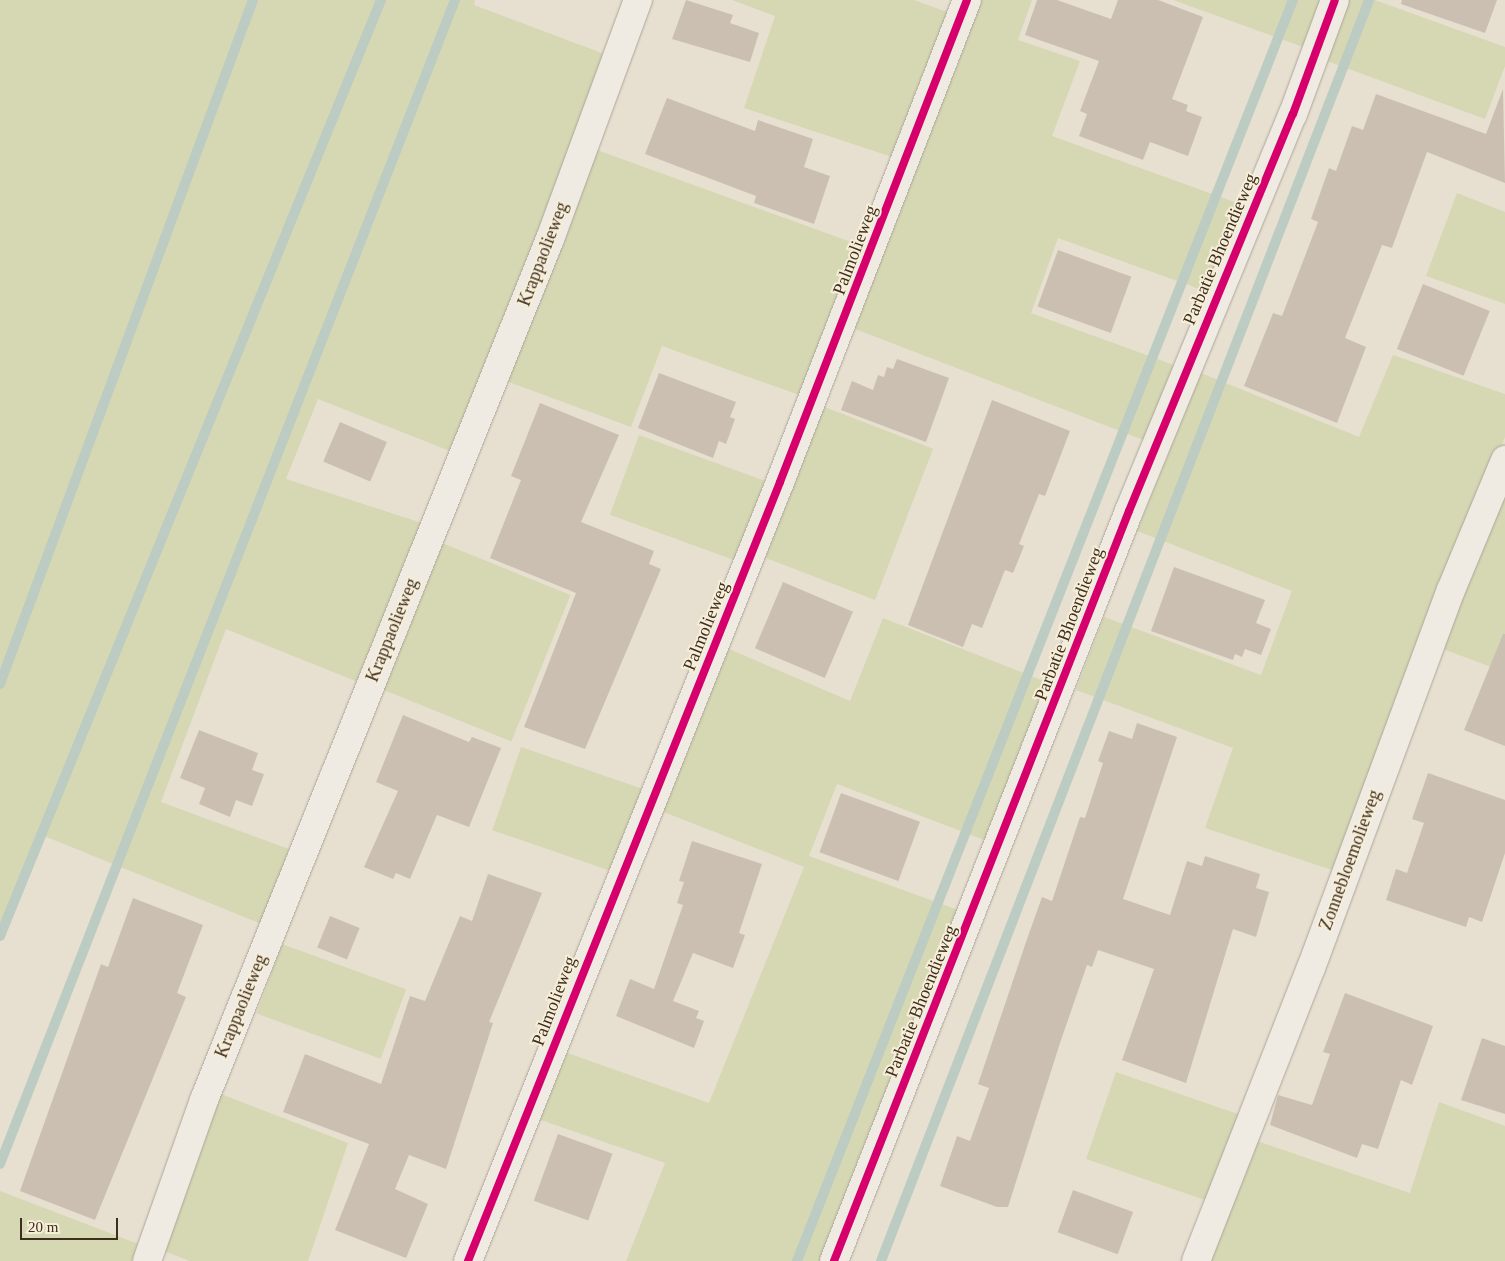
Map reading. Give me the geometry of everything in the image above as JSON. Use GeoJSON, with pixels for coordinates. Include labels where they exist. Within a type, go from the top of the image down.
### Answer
{"type":"FeatureCollection","features":[{"type":"Feature","properties":{"kind":"street","name":"Krappaolieweg"},"geometry":{"type":"LineString","coordinates":[[147,1261],[204,1100],[550,240],[638,0]]}},
{"type":"Feature","properties":{"kind":"street","name":"Palmolieweg"},"geometry":{"type":"LineString","coordinates":[[468,1261],[780,482],[967,0]]}},
{"type":"Feature","properties":{"kind":"street","name":"Parbatie Bhoendieweg"},"geometry":{"type":"LineString","coordinates":[[834,1261],[1128,511],[1293,114],[1335,0]]}},
{"type":"Feature","properties":{"kind":"street","name":"Zonnebloemolieweg"},"geometry":{"type":"LineString","coordinates":[[1196,1261],[1307,977],[1451,590],[1505,460]]}},
{"type":"Feature","properties":{"kind":"green space"},"geometry":{"type":"Polygon","coordinates":[[[0,0],[475,0],[474,5],[607,55],[455,453],[318,399],[286,479],[422,523],[358,682],[226,629],[161,802],[289,849],[264,925],[39,834],[0,936],[0,0]]]}},
{"type":"Feature","properties":{"kind":"green space"},"geometry":{"type":"Polygon","coordinates":[[[732,0],[914,0],[950,13],[898,159],[744,108],[775,16],[732,0]]]}},
{"type":"Feature","properties":{"kind":"green space"},"geometry":{"type":"Polygon","coordinates":[[[974,0],[1032,0],[1018,40],[1080,61],[1052,136],[1237,203],[1205,291],[1058,238],[1031,313],[1174,365],[1146,441],[850,327],[974,0]]]}},
{"type":"Feature","properties":{"kind":"green space"},"geometry":{"type":"Polygon","coordinates":[[[1173,0],[1323,0],[1306,48],[1173,0]]]}},
{"type":"Feature","properties":{"kind":"green space"},"geometry":{"type":"Polygon","coordinates":[[[1348,0],[1375,0],[1505,47],[1505,66],[1485,119],[1327,61],[1348,0]]]}},
{"type":"Feature","properties":{"kind":"green space"},"geometry":{"type":"Polygon","coordinates":[[[597,150],[862,246],[805,397],[662,346],[631,427],[506,381],[597,150]]]}},
{"type":"Feature","properties":{"kind":"green space"},"geometry":{"type":"Polygon","coordinates":[[[1457,193],[1505,212],[1505,304],[1426,276],[1457,193]]]}},
{"type":"Feature","properties":{"kind":"green space"},"geometry":{"type":"Polygon","coordinates":[[[1393,355],[1505,394],[1505,437],[1335,871],[1205,828],[1233,748],[1076,690],[1104,617],[1261,675],[1292,591],[1137,531],[1201,373],[1359,437],[1393,355]]]}},
{"type":"Feature","properties":{"kind":"green space"},"geometry":{"type":"Polygon","coordinates":[[[822,406],[933,449],[875,600],[764,557],[822,406]]]}},
{"type":"Feature","properties":{"kind":"green space"},"geometry":{"type":"Polygon","coordinates":[[[639,435],[765,481],[736,561],[610,515],[639,435]]]}},
{"type":"Feature","properties":{"kind":"green space"},"geometry":{"type":"Polygon","coordinates":[[[1505,481],[1505,672],[1440,648],[1505,481]]]}},
{"type":"Feature","properties":{"kind":"green space"},"geometry":{"type":"Polygon","coordinates":[[[437,541],[571,595],[511,741],[378,687],[437,541]]]}},
{"type":"Feature","properties":{"kind":"green space"},"geometry":{"type":"Polygon","coordinates":[[[883,618],[1049,683],[987,841],[837,784],[809,856],[961,911],[823,1261],[626,1261],[665,1163],[538,1119],[562,1051],[709,1103],[804,867],[656,809],[722,646],[850,701],[883,618]]]}},
{"type":"Feature","properties":{"kind":"green space"},"geometry":{"type":"Polygon","coordinates":[[[521,747],[643,789],[614,872],[492,830],[521,747]]]}},
{"type":"Feature","properties":{"kind":"green space"},"geometry":{"type":"Polygon","coordinates":[[[282,944],[406,989],[381,1059],[257,1014],[282,944]]]}},
{"type":"Feature","properties":{"kind":"green space"},"geometry":{"type":"Polygon","coordinates":[[[1116,1072],[1244,1116],[1214,1203],[1086,1159],[1116,1072]]]}},
{"type":"Feature","properties":{"kind":"green space"},"geometry":{"type":"Polygon","coordinates":[[[221,1094],[348,1143],[308,1261],[190,1261],[161,1250],[221,1094]]]}},
{"type":"Feature","properties":{"kind":"green space"},"geometry":{"type":"Polygon","coordinates":[[[1439,1102],[1505,1126],[1505,1261],[1208,1261],[1254,1140],[1410,1193],[1439,1102]]]}},
{"type":"Feature","properties":{"kind":"green space"},"geometry":{"type":"Polygon","coordinates":[[[0,1191],[141,1245],[135,1261],[0,1261],[0,1191]]]}},
{"type":"Feature","properties":{"kind":"building"},"geometry":{"type":"Polygon","coordinates":[[[686,0],[733,15],[730,23],[759,33],[750,62],[672,39],[686,0]]]}},
{"type":"Feature","properties":{"kind":"building"},"geometry":{"type":"Polygon","coordinates":[[[1037,0],[1057,0],[1111,19],[1118,0],[1158,0],[1203,17],[1172,99],[1188,105],[1186,111],[1202,117],[1188,156],[1150,142],[1143,160],[1079,136],[1087,114],[1080,111],[1099,61],[1025,35],[1037,0]]]}},
{"type":"Feature","properties":{"kind":"building"},"geometry":{"type":"Polygon","coordinates":[[[1402,0],[1497,0],[1485,33],[1401,4],[1402,0]]]}},
{"type":"Feature","properties":{"kind":"building"},"geometry":{"type":"Polygon","coordinates":[[[1503,89],[1505,183],[1427,152],[1392,248],[1382,245],[1345,338],[1366,347],[1337,423],[1244,386],[1273,313],[1282,316],[1318,222],[1311,219],[1329,168],[1336,171],[1352,126],[1363,130],[1376,94],[1486,134],[1503,89]]]}},
{"type":"Feature","properties":{"kind":"building"},"geometry":{"type":"Polygon","coordinates":[[[667,98],[755,131],[758,120],[813,139],[804,167],[830,176],[814,224],[754,203],[756,196],[645,154],[667,98]]]}},
{"type":"Feature","properties":{"kind":"building"},"geometry":{"type":"Polygon","coordinates":[[[1058,250],[1131,277],[1111,333],[1037,306],[1058,250]]]}},
{"type":"Feature","properties":{"kind":"building"},"geometry":{"type":"Polygon","coordinates":[[[1423,284],[1490,311],[1464,376],[1397,349],[1423,284]]]}},
{"type":"Feature","properties":{"kind":"building"},"geometry":{"type":"Polygon","coordinates":[[[897,359],[949,378],[926,442],[841,410],[852,381],[873,390],[878,375],[884,377],[887,367],[893,369],[897,359]]]}},
{"type":"Feature","properties":{"kind":"building"},"geometry":{"type":"Polygon","coordinates":[[[659,373],[736,402],[730,417],[735,419],[726,444],[719,441],[713,458],[638,428],[659,373]]]}},
{"type":"Feature","properties":{"kind":"building"},"geometry":{"type":"Polygon","coordinates":[[[992,400],[1070,431],[1045,496],[1039,494],[1019,544],[1024,546],[1013,573],[1005,570],[982,628],[972,624],[963,647],[908,625],[992,400]]]}},
{"type":"Feature","properties":{"kind":"building"},"geometry":{"type":"Polygon","coordinates":[[[540,403],[619,435],[581,522],[654,551],[649,564],[661,569],[585,749],[524,727],[576,593],[490,558],[521,480],[511,476],[540,403]]]}},
{"type":"Feature","properties":{"kind":"building"},"geometry":{"type":"Polygon","coordinates":[[[340,422],[387,442],[370,482],[323,462],[340,422]]]}},
{"type":"Feature","properties":{"kind":"building"},"geometry":{"type":"Polygon","coordinates":[[[1174,567],[1265,600],[1256,623],[1271,629],[1261,655],[1245,649],[1242,657],[1235,654],[1233,660],[1151,631],[1174,567]]]}},
{"type":"Feature","properties":{"kind":"building"},"geometry":{"type":"Polygon","coordinates":[[[783,582],[853,612],[825,678],[755,648],[783,582]]]}},
{"type":"Feature","properties":{"kind":"building"},"geometry":{"type":"Polygon","coordinates":[[[1503,634],[1505,634],[1505,746],[1464,730],[1503,634]]]}},
{"type":"Feature","properties":{"kind":"building"},"geometry":{"type":"Polygon","coordinates":[[[403,715],[469,742],[472,737],[501,748],[469,827],[437,815],[410,879],[396,873],[393,879],[364,867],[398,791],[376,782],[403,715]]]}},
{"type":"Feature","properties":{"kind":"building"},"geometry":{"type":"Polygon","coordinates":[[[1137,723],[1177,737],[1123,899],[1170,915],[1187,861],[1202,866],[1205,856],[1260,874],[1256,888],[1269,892],[1256,937],[1233,929],[1186,1083],[1122,1060],[1154,969],[1098,950],[1092,967],[1087,965],[1008,1207],[997,1207],[940,1186],[957,1136],[970,1141],[989,1088],[978,1084],[1026,942],[1042,897],[1052,901],[1080,817],[1085,818],[1103,763],[1098,761],[1109,731],[1132,739],[1137,723]]]}},
{"type":"Feature","properties":{"kind":"building"},"geometry":{"type":"Polygon","coordinates":[[[199,730],[258,753],[252,770],[264,774],[252,806],[236,800],[230,817],[199,804],[205,788],[180,778],[199,730]]]}},
{"type":"Feature","properties":{"kind":"building"},"geometry":{"type":"Polygon","coordinates":[[[1428,773],[1505,800],[1505,853],[1482,922],[1469,917],[1466,927],[1386,900],[1396,869],[1407,873],[1424,823],[1412,819],[1428,773]]]}},
{"type":"Feature","properties":{"kind":"building"},"geometry":{"type":"Polygon","coordinates":[[[841,793],[920,822],[898,881],[819,852],[841,793]]]}},
{"type":"Feature","properties":{"kind":"building"},"geometry":{"type":"Polygon","coordinates":[[[692,841],[762,864],[739,933],[745,935],[733,968],[693,953],[673,1001],[699,1011],[696,1018],[704,1021],[694,1048],[616,1016],[630,979],[654,989],[683,905],[677,903],[684,882],[679,881],[692,841]]]}},
{"type":"Feature","properties":{"kind":"building"},"geometry":{"type":"Polygon","coordinates":[[[488,874],[542,893],[489,1022],[493,1023],[446,1169],[409,1155],[395,1189],[428,1204],[406,1258],[335,1230],[369,1144],[283,1112],[305,1054],[381,1084],[410,996],[425,1001],[460,916],[472,921],[488,874]]]}},
{"type":"Feature","properties":{"kind":"building"},"geometry":{"type":"Polygon","coordinates":[[[133,898],[203,925],[177,993],[186,997],[95,1220],[20,1191],[101,964],[108,967],[133,898]]]}},
{"type":"Feature","properties":{"kind":"building"},"geometry":{"type":"Polygon","coordinates":[[[330,916],[360,928],[347,960],[317,948],[330,916]]]}},
{"type":"Feature","properties":{"kind":"building"},"geometry":{"type":"Polygon","coordinates":[[[1345,993],[1433,1026],[1412,1085],[1401,1080],[1378,1149],[1362,1144],[1357,1158],[1270,1125],[1278,1095],[1312,1105],[1330,1054],[1323,1052],[1345,993]]]}},
{"type":"Feature","properties":{"kind":"building"},"geometry":{"type":"Polygon","coordinates":[[[1482,1038],[1505,1046],[1505,1114],[1461,1100],[1482,1038]]]}},
{"type":"Feature","properties":{"kind":"building"},"geometry":{"type":"Polygon","coordinates":[[[558,1134],[613,1154],[588,1221],[534,1201],[558,1134]]]}},
{"type":"Feature","properties":{"kind":"building"},"geometry":{"type":"Polygon","coordinates":[[[1073,1190],[1133,1212],[1118,1254],[1058,1232],[1073,1190]]]}},
{"type":"Feature","properties":{"kind":"waterway"},"geometry":{"type":"LineString","coordinates":[[0,684],[253,0]]}},
{"type":"Feature","properties":{"kind":"waterway"},"geometry":{"type":"LineString","coordinates":[[0,936],[381,0]]}},
{"type":"Feature","properties":{"kind":"waterway"},"geometry":{"type":"LineString","coordinates":[[0,1164],[455,0]]}},
{"type":"Feature","properties":{"kind":"waterway"},"geometry":{"type":"LineString","coordinates":[[797,1261],[1293,0]]}},
{"type":"Feature","properties":{"kind":"waterway"},"geometry":{"type":"LineString","coordinates":[[881,1261],[1369,0]]}},
{"type":"Feature","properties":{"kind":"cycle path"},"geometry":{"type":"LineString","coordinates":[[468,1261],[780,482],[967,0]]}},
{"type":"Feature","properties":{"kind":"cycle path"},"geometry":{"type":"LineString","coordinates":[[834,1261],[1129,511],[1293,114],[1335,0]]}}]}
